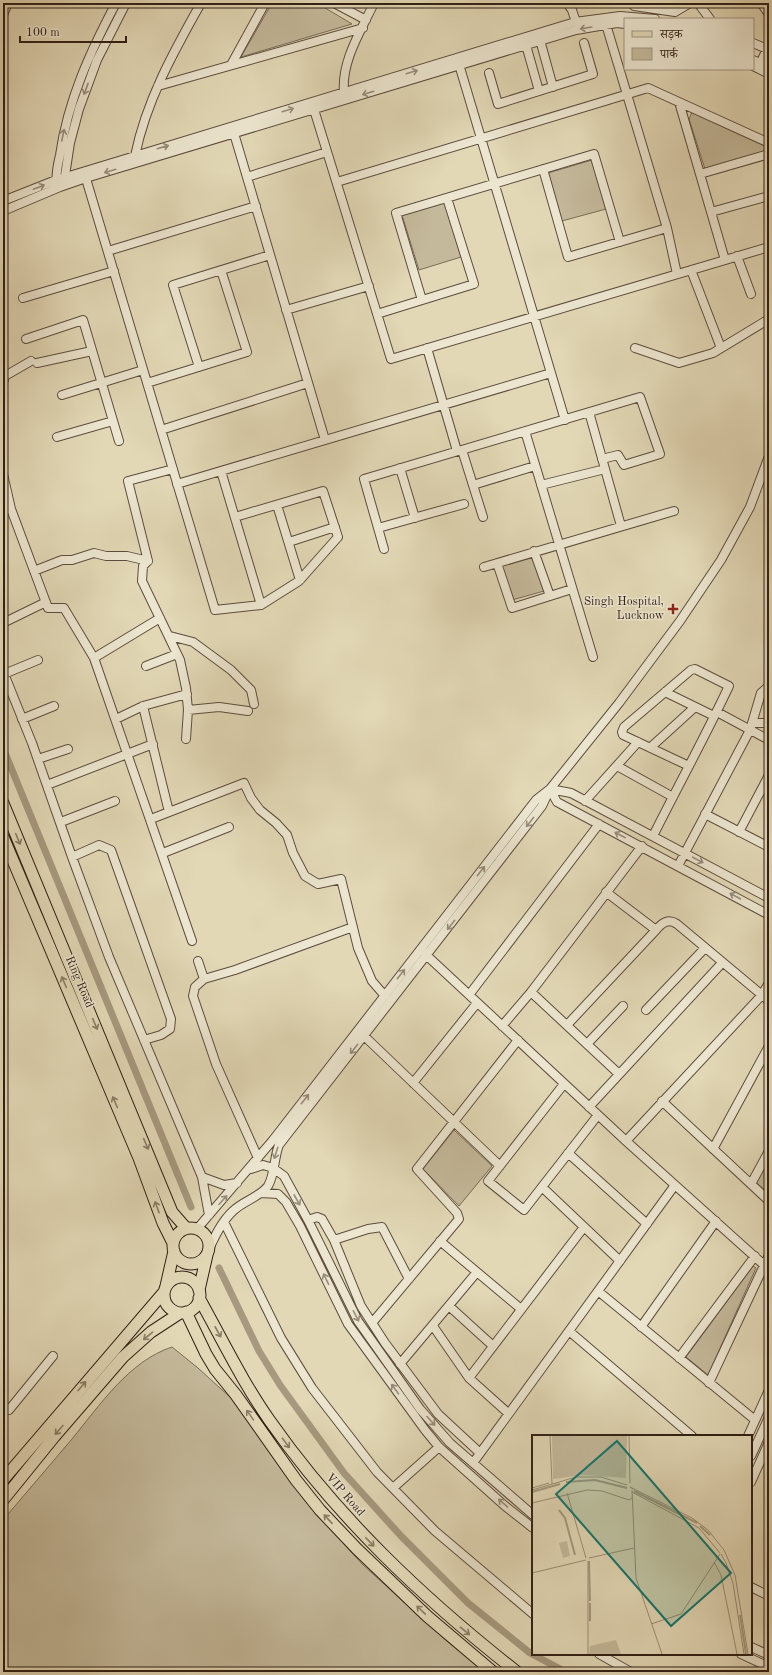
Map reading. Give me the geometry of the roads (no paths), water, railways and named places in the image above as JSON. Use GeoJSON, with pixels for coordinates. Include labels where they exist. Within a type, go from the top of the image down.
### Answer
{"type":"FeatureCollection","features":[{"type":"Feature","properties":{"kind":"main road"},"geometry":{"type":"LineString","coordinates":[[3,804],[172,1212],[192,1229],[206,1235],[209,1242],[197,1304],[151,1332],[123,1357],[54,1437],[3,1500]]}},
{"type":"Feature","properties":{"kind":"main road","name":"Ring Road"},"geometry":{"type":"LineString","coordinates":[[3,837],[139,1158],[173,1247]]}},
{"type":"Feature","properties":{"kind":"main road"},"geometry":{"type":"LineString","coordinates":[[192,1229],[175,1237],[165,1289],[164,1299],[167,1306],[173,1310],[183,1312],[215,1369],[236,1395],[296,1480],[320,1510],[357,1549],[427,1616],[493,1672]]}},
{"type":"Feature","properties":{"kind":"main road"},"geometry":{"type":"LineString","coordinates":[[173,1247],[176,1257],[182,1262],[189,1264],[202,1260],[208,1252]]}},
{"type":"Feature","properties":{"kind":"main road"},"geometry":{"type":"LineString","coordinates":[[3,1480],[165,1289],[170,1280],[184,1277],[196,1284],[199,1294]]}},
{"type":"Feature","properties":{"kind":"main road","name":"VIP Road"},"geometry":{"type":"LineString","coordinates":[[199,1294],[238,1369],[269,1420],[308,1472],[343,1514],[382,1554],[460,1627],[517,1672]]}},
{"type":"Feature","properties":{"kind":"street"},"geometry":{"type":"LineString","coordinates":[[3,15],[8,3]]}},
{"type":"Feature","properties":{"kind":"street"},"geometry":{"type":"LineString","coordinates":[[60,183],[68,115],[86,62],[116,3]]}},
{"type":"Feature","properties":{"kind":"street"},"geometry":{"type":"LineString","coordinates":[[3,211],[60,183],[77,116],[94,66],[126,3]]}},
{"type":"Feature","properties":{"kind":"street"},"geometry":{"type":"LineString","coordinates":[[135,156],[141,128],[158,86],[200,3]]}},
{"type":"Feature","properties":{"kind":"street"},"geometry":{"type":"LineString","coordinates":[[231,65],[265,3]]}},
{"type":"Feature","properties":{"kind":"street"},"geometry":{"type":"LineString","coordinates":[[334,3],[364,24]]}},
{"type":"Feature","properties":{"kind":"street"},"geometry":{"type":"LineString","coordinates":[[344,93],[343,82],[348,60],[374,3]]}},
{"type":"Feature","properties":{"kind":"street"},"geometry":{"type":"LineString","coordinates":[[567,3],[572,10],[576,22]]}},
{"type":"Feature","properties":{"kind":"street"},"geometry":{"type":"LineString","coordinates":[[632,3],[634,6],[675,12],[690,3]]}},
{"type":"Feature","properties":{"kind":"street"},"geometry":{"type":"LineString","coordinates":[[698,3],[709,18]]}},
{"type":"Feature","properties":{"kind":"street"},"geometry":{"type":"LineString","coordinates":[[761,3],[769,14]]}},
{"type":"Feature","properties":{"kind":"street"},"geometry":{"type":"LineString","coordinates":[[313,106],[344,93],[458,61],[526,45],[605,22],[620,16],[643,18]]}},
{"type":"Feature","properties":{"kind":"street"},"geometry":{"type":"LineString","coordinates":[[3,201],[458,61],[576,22],[624,24]]}},
{"type":"Feature","properties":{"kind":"street"},"geometry":{"type":"LineString","coordinates":[[605,22],[667,228],[678,274]]}},
{"type":"Feature","properties":{"kind":"street"},"geometry":{"type":"LineString","coordinates":[[158,86],[364,24]]}},
{"type":"Feature","properties":{"kind":"street"},"geometry":{"type":"LineString","coordinates":[[540,40],[553,87]]}},
{"type":"Feature","properties":{"kind":"street"},"geometry":{"type":"LineString","coordinates":[[754,42],[768,47],[756,64]]}},
{"type":"Feature","properties":{"kind":"street"},"geometry":{"type":"LineString","coordinates":[[489,72],[498,104],[593,74],[584,44]]}},
{"type":"Feature","properties":{"kind":"street"},"geometry":{"type":"LineString","coordinates":[[526,45],[540,91]]}},
{"type":"Feature","properties":{"kind":"street"},"geometry":{"type":"LineString","coordinates":[[458,61],[565,420]]}},
{"type":"Feature","properties":{"kind":"street"},"geometry":{"type":"LineString","coordinates":[[86,62],[94,66]]}},
{"type":"Feature","properties":{"kind":"street"},"geometry":{"type":"LineString","coordinates":[[756,64],[769,67]]}},
{"type":"Feature","properties":{"kind":"street"},"geometry":{"type":"LineString","coordinates":[[756,64],[769,74]]}},
{"type":"Feature","properties":{"kind":"street"},"geometry":{"type":"LineString","coordinates":[[336,182],[648,88],[769,143]]}},
{"type":"Feature","properties":{"kind":"street"},"geometry":{"type":"LineString","coordinates":[[679,102],[726,260]]}},
{"type":"Feature","properties":{"kind":"street"},"geometry":{"type":"LineString","coordinates":[[313,106],[391,359],[769,247]]}},
{"type":"Feature","properties":{"kind":"street"},"geometry":{"type":"LineString","coordinates":[[85,175],[135,156],[233,131]]}},
{"type":"Feature","properties":{"kind":"street"},"geometry":{"type":"LineString","coordinates":[[233,131],[325,440]]}},
{"type":"Feature","properties":{"kind":"street"},"geometry":{"type":"LineString","coordinates":[[247,176],[327,152]]}},
{"type":"Feature","properties":{"kind":"street"},"geometry":{"type":"LineString","coordinates":[[422,300],[396,213],[594,154],[620,242]]}},
{"type":"Feature","properties":{"kind":"street"},"geometry":{"type":"LineString","coordinates":[[700,174],[769,154]]}},
{"type":"Feature","properties":{"kind":"street"},"geometry":{"type":"LineString","coordinates":[[543,169],[568,257],[667,228]]}},
{"type":"Feature","properties":{"kind":"street"},"geometry":{"type":"LineString","coordinates":[[85,175],[214,610],[261,605],[300,580],[338,537],[323,491],[235,518]]}},
{"type":"Feature","properties":{"kind":"street"},"geometry":{"type":"LineString","coordinates":[[711,212],[769,196]]}},
{"type":"Feature","properties":{"kind":"street"},"geometry":{"type":"LineString","coordinates":[[377,314],[474,284],[447,198]]}},
{"type":"Feature","properties":{"kind":"street"},"geometry":{"type":"LineString","coordinates":[[108,251],[256,206]]}},
{"type":"Feature","properties":{"kind":"street"},"geometry":{"type":"LineString","coordinates":[[199,367],[173,285],[270,255]]}},
{"type":"Feature","properties":{"kind":"street"},"geometry":{"type":"LineString","coordinates":[[737,256],[751,294]]}},
{"type":"Feature","properties":{"kind":"street"},"geometry":{"type":"LineString","coordinates":[[147,383],[247,352],[221,270]]}},
{"type":"Feature","properties":{"kind":"street"},"geometry":{"type":"LineString","coordinates":[[691,270],[721,348]]}},
{"type":"Feature","properties":{"kind":"street"},"geometry":{"type":"LineString","coordinates":[[23,298],[114,271]]}},
{"type":"Feature","properties":{"kind":"street"},"geometry":{"type":"LineString","coordinates":[[286,310],[369,286]]}},
{"type":"Feature","properties":{"kind":"street"},"geometry":{"type":"LineString","coordinates":[[635,348],[679,363],[713,353],[769,319]]}},
{"type":"Feature","properties":{"kind":"street"},"geometry":{"type":"LineString","coordinates":[[26,339],[83,320],[119,441]]}},
{"type":"Feature","properties":{"kind":"street"},"geometry":{"type":"LineString","coordinates":[[427,348],[443,405],[473,484],[483,517]]}},
{"type":"Feature","properties":{"kind":"street"},"geometry":{"type":"LineString","coordinates":[[3,383],[5,376],[34,362],[92,351]]}},
{"type":"Feature","properties":{"kind":"street"},"geometry":{"type":"LineString","coordinates":[[62,395],[143,370]]}},
{"type":"Feature","properties":{"kind":"street"},"geometry":{"type":"LineString","coordinates":[[177,484],[551,373]]}},
{"type":"Feature","properties":{"kind":"street"},"geometry":{"type":"LineString","coordinates":[[161,430],[308,383]]}},
{"type":"Feature","properties":{"kind":"street"},"geometry":{"type":"LineString","coordinates":[[384,549],[364,479],[640,397],[660,454],[624,465],[618,455],[602,459]]}},
{"type":"Feature","properties":{"kind":"street"},"geometry":{"type":"LineString","coordinates":[[590,412],[621,526]]}},
{"type":"Feature","properties":{"kind":"street"},"geometry":{"type":"LineString","coordinates":[[57,437],[113,420]]}},
{"type":"Feature","properties":{"kind":"street"},"geometry":{"type":"LineString","coordinates":[[525,432],[593,657]]}},
{"type":"Feature","properties":{"kind":"street"},"geometry":{"type":"LineString","coordinates":[[208,1252],[224,1222],[232,1211],[261,1193],[268,1185],[275,1155],[279,1145],[361,1033],[423,953],[542,806],[550,789],[619,704],[661,647],[721,560],[750,507],[769,456]]}},
{"type":"Feature","properties":{"kind":"street"},"geometry":{"type":"LineString","coordinates":[[473,484],[535,466]]}},
{"type":"Feature","properties":{"kind":"street"},"geometry":{"type":"LineString","coordinates":[[400,468],[415,518]]}},
{"type":"Feature","properties":{"kind":"street"},"geometry":{"type":"LineString","coordinates":[[148,561],[128,481],[173,469]]}},
{"type":"Feature","properties":{"kind":"street"},"geometry":{"type":"LineString","coordinates":[[541,485],[605,469]]}},
{"type":"Feature","properties":{"kind":"street"},"geometry":{"type":"LineString","coordinates":[[221,471],[261,605]]}},
{"type":"Feature","properties":{"kind":"street"},"geometry":{"type":"LineString","coordinates":[[3,474],[11,509],[48,608],[64,608],[94,658],[163,853],[192,941]]}},
{"type":"Feature","properties":{"kind":"street"},"geometry":{"type":"LineString","coordinates":[[378,528],[464,504]]}},
{"type":"Feature","properties":{"kind":"street"},"geometry":{"type":"LineString","coordinates":[[278,505],[300,580]]}},
{"type":"Feature","properties":{"kind":"street"},"geometry":{"type":"LineString","coordinates":[[484,567],[534,551],[674,511]]}},
{"type":"Feature","properties":{"kind":"street"},"geometry":{"type":"LineString","coordinates":[[289,542],[335,527]]}},
{"type":"Feature","properties":{"kind":"street"},"geometry":{"type":"LineString","coordinates":[[534,551],[550,596]]}},
{"type":"Feature","properties":{"kind":"street"},"geometry":{"type":"LineString","coordinates":[[34,571],[62,560],[72,560],[94,553],[106,556],[127,556],[148,561]]}},
{"type":"Feature","properties":{"kind":"street"},"geometry":{"type":"LineString","coordinates":[[148,561],[142,566],[142,581],[170,636],[177,654],[187,694],[188,710],[186,739]]}},
{"type":"Feature","properties":{"kind":"street"},"geometry":{"type":"LineString","coordinates":[[497,563],[512,608],[572,589]]}},
{"type":"Feature","properties":{"kind":"street"},"geometry":{"type":"LineString","coordinates":[[3,623],[46,602]]}},
{"type":"Feature","properties":{"kind":"street"},"geometry":{"type":"LineString","coordinates":[[94,658],[160,618]]}},
{"type":"Feature","properties":{"kind":"street"},"geometry":{"type":"LineString","coordinates":[[170,636],[193,642],[232,670],[251,690],[251,707],[219,707],[188,710]]}},
{"type":"Feature","properties":{"kind":"street"},"geometry":{"type":"LineString","coordinates":[[146,666],[177,654]]}},
{"type":"Feature","properties":{"kind":"street"},"geometry":{"type":"LineString","coordinates":[[38,660],[4,672],[38,759],[109,957],[202,1177],[209,1205],[209,1215]]}},
{"type":"Feature","properties":{"kind":"street"},"geometry":{"type":"LineString","coordinates":[[653,836],[689,766],[715,714],[728,686],[699,670],[691,670],[624,727],[622,732],[624,735],[689,766]]}},
{"type":"Feature","properties":{"kind":"street"},"geometry":{"type":"LineString","coordinates":[[678,866],[751,726],[760,693],[769,686]]}},
{"type":"Feature","properties":{"kind":"street"},"geometry":{"type":"LineString","coordinates":[[665,692],[695,707],[751,726],[769,740]]}},
{"type":"Feature","properties":{"kind":"street"},"geometry":{"type":"LineString","coordinates":[[116,719],[143,706],[187,694]]}},
{"type":"Feature","properties":{"kind":"street"},"geometry":{"type":"LineString","coordinates":[[22,719],[54,706]]}},
{"type":"Feature","properties":{"kind":"street"},"geometry":{"type":"LineString","coordinates":[[143,706],[169,812]]}},
{"type":"Feature","properties":{"kind":"street"},"geometry":{"type":"LineString","coordinates":[[651,747],[695,707]]}},
{"type":"Feature","properties":{"kind":"street"},"geometry":{"type":"LineString","coordinates":[[751,726],[769,723]]}},
{"type":"Feature","properties":{"kind":"street"},"geometry":{"type":"LineString","coordinates":[[585,801],[638,742]]}},
{"type":"Feature","properties":{"kind":"street"},"geometry":{"type":"LineString","coordinates":[[47,785],[152,744]]}},
{"type":"Feature","properties":{"kind":"street"},"geometry":{"type":"LineString","coordinates":[[38,759],[68,749]]}},
{"type":"Feature","properties":{"kind":"street"},"geometry":{"type":"LineString","coordinates":[[617,766],[673,797]]}},
{"type":"Feature","properties":{"kind":"street"},"geometry":{"type":"LineString","coordinates":[[739,832],[768,779]]}},
{"type":"Feature","properties":{"kind":"street"},"geometry":{"type":"LineString","coordinates":[[151,819],[244,783],[251,798],[260,810],[276,823],[287,835],[293,854],[305,876],[318,884],[341,879],[358,948],[372,981],[385,996]]}},
{"type":"Feature","properties":{"kind":"street"},"geometry":{"type":"LineString","coordinates":[[550,789],[571,793],[769,898]]}},
{"type":"Feature","properties":{"kind":"street"},"geometry":{"type":"LineString","coordinates":[[550,789],[557,802],[769,914]]}},
{"type":"Feature","properties":{"kind":"street"},"geometry":{"type":"LineString","coordinates":[[61,822],[114,800]]}},
{"type":"Feature","properties":{"kind":"street"},"geometry":{"type":"LineString","coordinates":[[705,814],[769,848]]}},
{"type":"Feature","properties":{"kind":"street"},"geometry":{"type":"LineString","coordinates":[[469,995],[599,824]]}},
{"type":"Feature","properties":{"kind":"street"},"geometry":{"type":"LineString","coordinates":[[163,853],[229,827]]}},
{"type":"Feature","properties":{"kind":"street"},"geometry":{"type":"LineString","coordinates":[[72,857],[100,845],[111,850],[171,1019],[170,1029],[161,1036],[144,1040]]}},
{"type":"Feature","properties":{"kind":"street"},"geometry":{"type":"LineString","coordinates":[[502,1026],[531,992],[642,846]]}},
{"type":"Feature","properties":{"kind":"street"},"geometry":{"type":"LineString","coordinates":[[606,892],[656,930]]}},
{"type":"Feature","properties":{"kind":"street"},"geometry":{"type":"LineString","coordinates":[[566,1025],[666,921],[672,921],[761,996],[769,1001]]}},
{"type":"Feature","properties":{"kind":"street"},"geometry":{"type":"LineString","coordinates":[[258,1158],[216,1064],[193,996],[195,987],[204,979],[235,970],[353,927]]}},
{"type":"Feature","properties":{"kind":"street"},"geometry":{"type":"LineString","coordinates":[[646,1010],[705,948]]}},
{"type":"Feature","properties":{"kind":"street"},"geometry":{"type":"LineString","coordinates":[[423,953],[626,1141],[764,1265]]}},
{"type":"Feature","properties":{"kind":"street"},"geometry":{"type":"LineString","coordinates":[[192,1229],[209,1215],[248,1170],[361,1033],[385,996],[423,953]]}},
{"type":"Feature","properties":{"kind":"street"},"geometry":{"type":"LineString","coordinates":[[198,961],[204,979]]}},
{"type":"Feature","properties":{"kind":"street"},"geometry":{"type":"LineString","coordinates":[[589,1106],[722,963]]}},
{"type":"Feature","properties":{"kind":"street"},"geometry":{"type":"LineString","coordinates":[[626,1141],[761,996],[769,983]]}},
{"type":"Feature","properties":{"kind":"street"},"geometry":{"type":"LineString","coordinates":[[531,992],[619,1074]]}},
{"type":"Feature","properties":{"kind":"street"},"geometry":{"type":"LineString","coordinates":[[413,1083],[477,1003]]}},
{"type":"Feature","properties":{"kind":"street"},"geometry":{"type":"LineString","coordinates":[[587,1044],[623,1006]]}},
{"type":"Feature","properties":{"kind":"street"},"geometry":{"type":"LineString","coordinates":[[361,1033],[500,1166]]}},
{"type":"Feature","properties":{"kind":"street"},"geometry":{"type":"LineString","coordinates":[[372,1323],[459,1219],[457,1213],[417,1169],[518,1040]]}},
{"type":"Feature","properties":{"kind":"street"},"geometry":{"type":"LineString","coordinates":[[713,1148],[769,1046]]}},
{"type":"Feature","properties":{"kind":"street"},"geometry":{"type":"LineString","coordinates":[[564,1084],[488,1181],[524,1210],[598,1115]]}},
{"type":"Feature","properties":{"kind":"street"},"geometry":{"type":"LineString","coordinates":[[662,1101],[769,1201]]}},
{"type":"Feature","properties":{"kind":"street"},"geometry":{"type":"LineString","coordinates":[[751,1184],[769,1151]]}},
{"type":"Feature","properties":{"kind":"street"},"geometry":{"type":"LineString","coordinates":[[568,1153],[647,1224]]}},
{"type":"Feature","properties":{"kind":"street"},"geometry":{"type":"LineString","coordinates":[[248,1170],[263,1165],[273,1168],[284,1176],[308,1220],[358,1321],[420,1409],[450,1443],[532,1514]]}},
{"type":"Feature","properties":{"kind":"street"},"geometry":{"type":"LineString","coordinates":[[202,1177],[224,1185],[237,1183]]}},
{"type":"Feature","properties":{"kind":"street"},"geometry":{"type":"LineString","coordinates":[[473,1463],[675,1185]]}},
{"type":"Feature","properties":{"kind":"street"},"geometry":{"type":"LineString","coordinates":[[542,1188],[620,1261]]}},
{"type":"Feature","properties":{"kind":"street"},"geometry":{"type":"LineString","coordinates":[[261,1193],[278,1194],[286,1202],[300,1226],[348,1324],[425,1430],[439,1447],[505,1506],[532,1527]]}},
{"type":"Feature","properties":{"kind":"street"},"geometry":{"type":"LineString","coordinates":[[308,1220],[317,1216],[322,1219],[334,1240],[361,1306],[372,1323],[400,1364],[438,1414],[480,1453]]}},
{"type":"Feature","properties":{"kind":"street"},"geometry":{"type":"LineString","coordinates":[[224,1222],[281,1338],[312,1388],[378,1472],[435,1531],[532,1613]]}},
{"type":"Feature","properties":{"kind":"street"},"geometry":{"type":"LineString","coordinates":[[641,1327],[716,1222]]}},
{"type":"Feature","properties":{"kind":"street"},"geometry":{"type":"LineString","coordinates":[[334,1240],[379,1226],[382,1227],[408,1279]]}},
{"type":"Feature","properties":{"kind":"street"},"geometry":{"type":"LineString","coordinates":[[469,1378],[584,1227]]}},
{"type":"Feature","properties":{"kind":"street"},"geometry":{"type":"LineString","coordinates":[[440,1241],[522,1309]]}},
{"type":"Feature","properties":{"kind":"street"},"geometry":{"type":"LineString","coordinates":[[709,1382],[769,1254]]}},
{"type":"Feature","properties":{"kind":"street"},"geometry":{"type":"LineString","coordinates":[[679,1358],[755,1256]]}},
{"type":"Feature","properties":{"kind":"street"},"geometry":{"type":"LineString","coordinates":[[400,1364],[477,1272]]}},
{"type":"Feature","properties":{"kind":"street"},"geometry":{"type":"LineString","coordinates":[[598,1291],[755,1420]]}},
{"type":"Feature","properties":{"kind":"street"},"geometry":{"type":"LineString","coordinates":[[449,1306],[493,1346]]}},
{"type":"Feature","properties":{"kind":"street"},"geometry":{"type":"LineString","coordinates":[[433,1326],[469,1378],[508,1413]]}},
{"type":"Feature","properties":{"kind":"street"},"geometry":{"type":"LineString","coordinates":[[569,1331],[691,1435]]}},
{"type":"Feature","properties":{"kind":"street"},"geometry":{"type":"LineString","coordinates":[[3,1405],[9,1410],[53,1356]]}},
{"type":"Feature","properties":{"kind":"street"},"geometry":{"type":"LineString","coordinates":[[748,1435],[769,1390]]}},
{"type":"Feature","properties":{"kind":"street"},"geometry":{"type":"LineString","coordinates":[[752,1454],[769,1417]]}},
{"type":"Feature","properties":{"kind":"street"},"geometry":{"type":"LineString","coordinates":[[752,1480],[769,1442]]}},
{"type":"Feature","properties":{"kind":"street"},"geometry":{"type":"LineString","coordinates":[[393,1488],[439,1447]]}},
{"type":"Feature","properties":{"kind":"street"},"geometry":{"type":"LineString","coordinates":[[752,1588],[769,1596]]}},
{"type":"Feature","properties":{"kind":"street"},"geometry":{"type":"LineString","coordinates":[[752,1647],[769,1655]]}},
{"type":"Feature","properties":{"kind":"street"},"geometry":{"type":"LineString","coordinates":[[604,1655],[631,1672]]}},
{"type":"Feature","properties":{"kind":"street"},"geometry":{"type":"LineString","coordinates":[[743,1655],[769,1667]]}},
{"type":"Feature","properties":{"kind":"waterway"},"geometry":{"type":"LineString","coordinates":[[3,748],[191,1207]]}},
{"type":"Feature","properties":{"kind":"waterway"},"geometry":{"type":"LineString","coordinates":[[219,1268],[259,1351],[280,1385],[344,1473],[401,1536],[468,1603],[532,1654]]}},
{"type":"Feature","properties":{"kind":"waterway"},"geometry":{"type":"LineString","coordinates":[[534,1655],[566,1672]]}},
{"type":"Feature","properties":{"kind":"place","name":"Singh Hospital, Lucknow"},"geometry":{"type":"Point","coordinates":[673,609]}}]}
